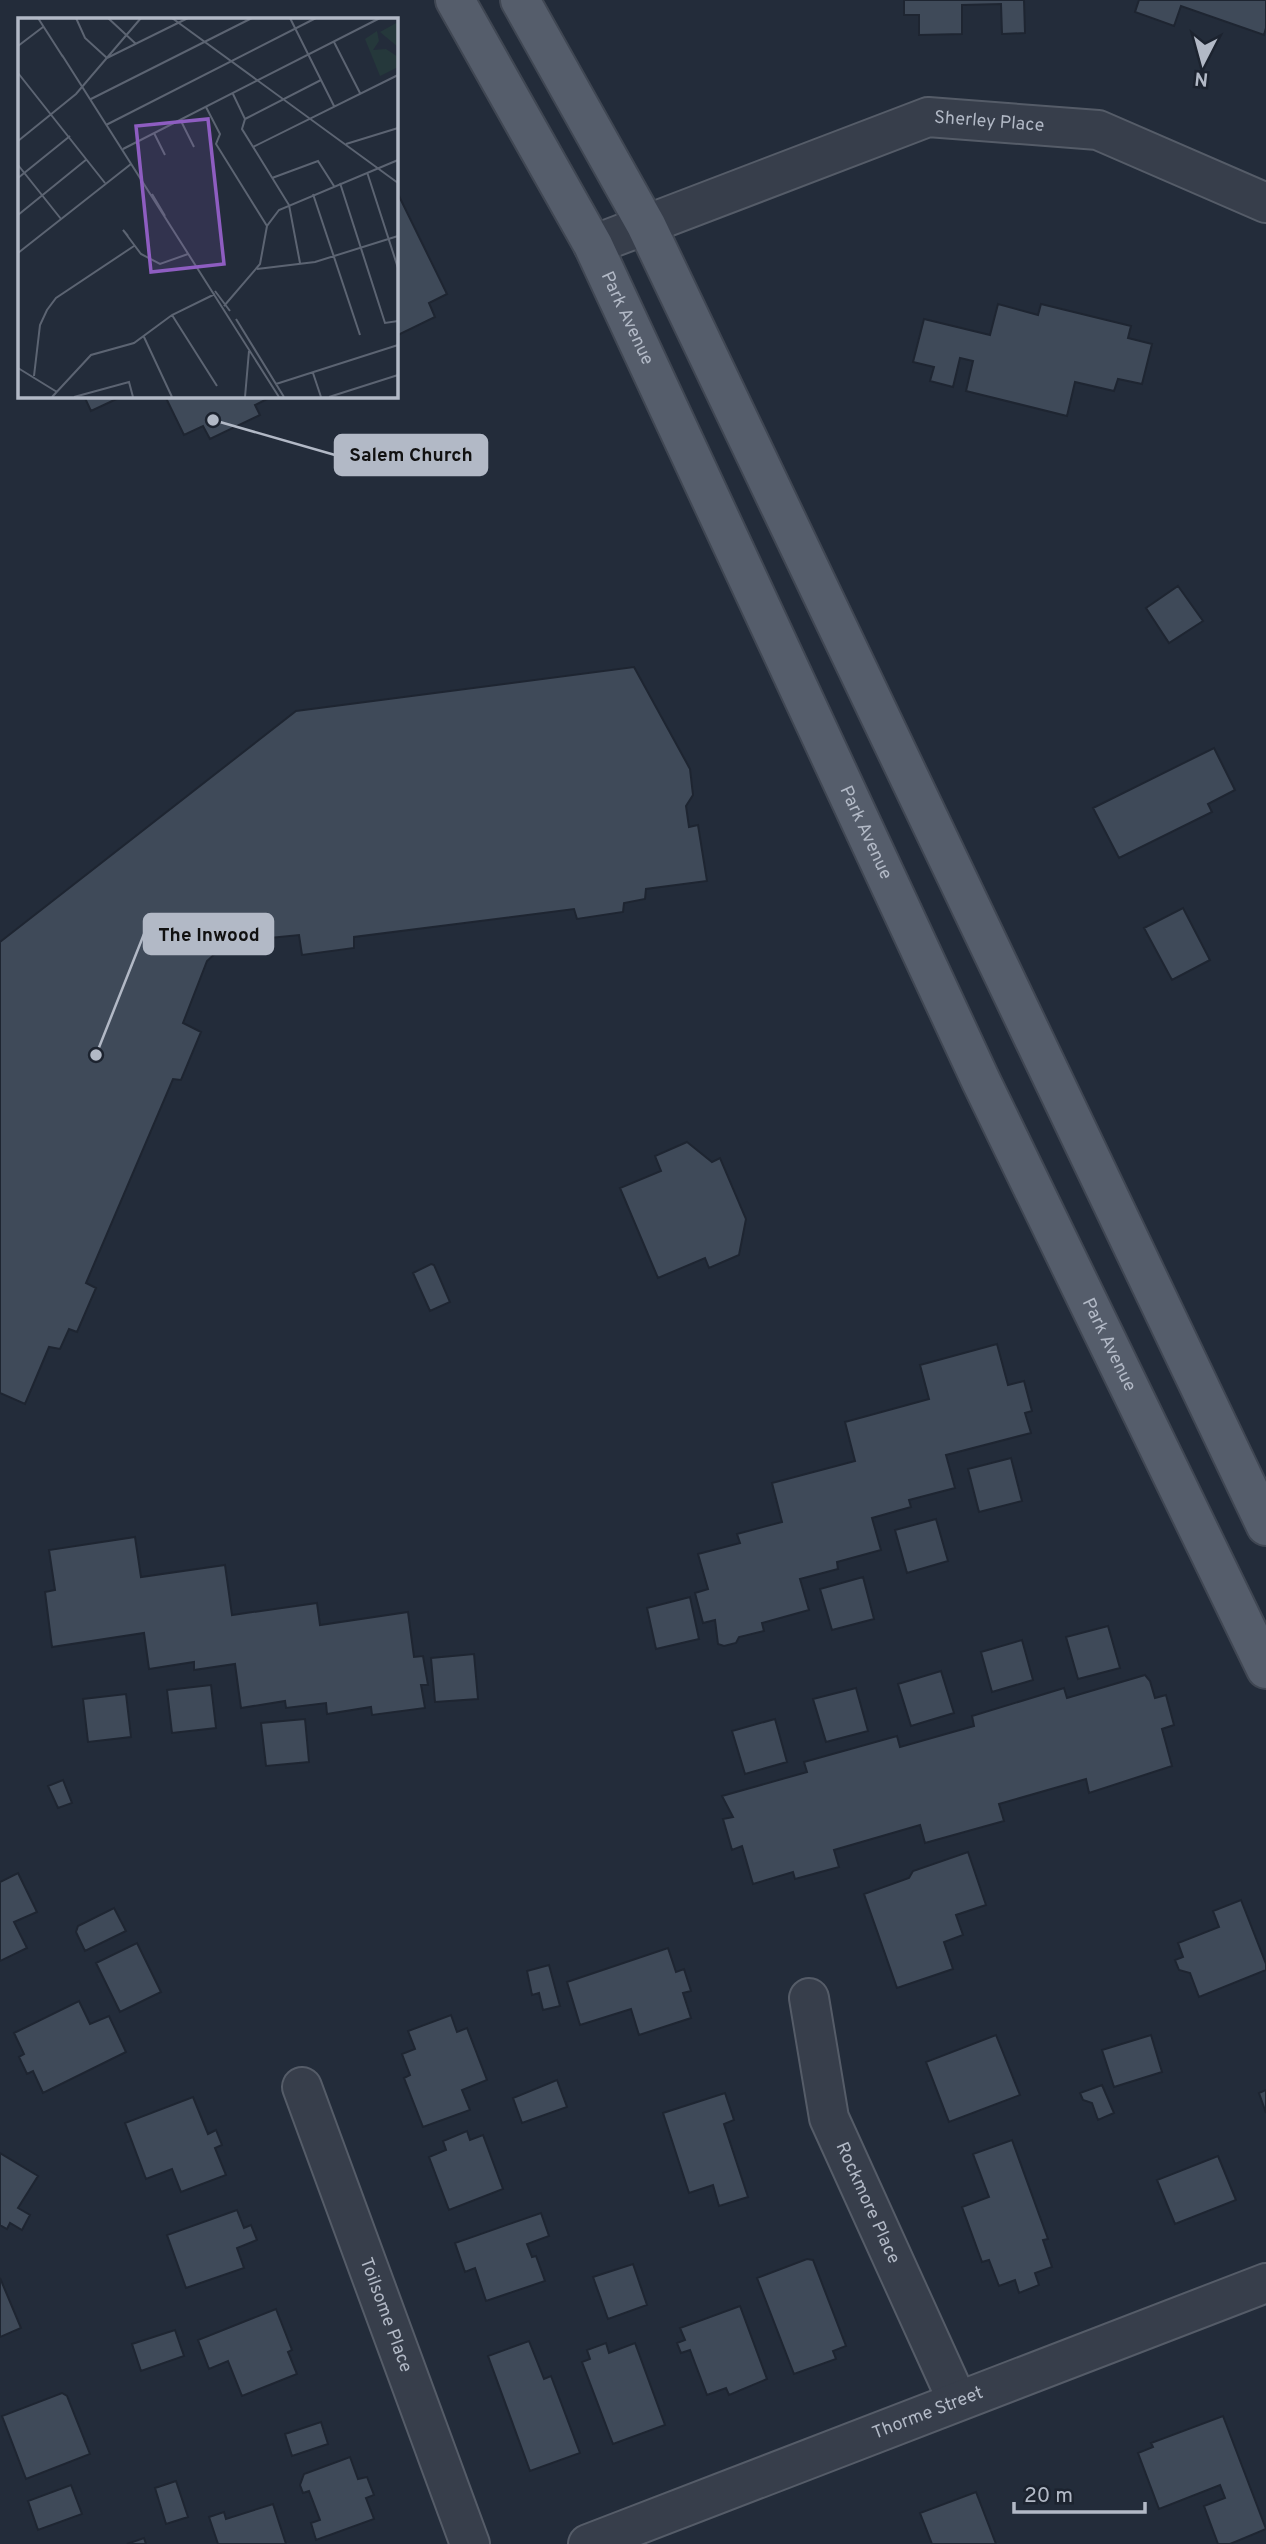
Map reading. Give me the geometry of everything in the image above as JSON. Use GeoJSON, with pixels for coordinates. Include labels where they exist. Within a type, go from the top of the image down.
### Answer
{"type":"FeatureCollection","features":[{"type":"Feature","properties":{"kind":"main road","name":"Park Avenue"},"geometry":{"type":"LineString","coordinates":[[455,0],[593,245],[981,1081],[1266,1670]]}},
{"type":"Feature","properties":{"kind":"main road"},"geometry":{"type":"LineString","coordinates":[[520,0],[646,225],[1266,1525]]}},
{"type":"Feature","properties":{"kind":"street","name":"Sherley Place"},"geometry":{"type":"LineString","coordinates":[[593,245],[928,117],[1098,130],[1266,203]]}},
{"type":"Feature","properties":{"kind":"street","name":"Rockmore Place"},"geometry":{"type":"LineString","coordinates":[[809,1998],[829,2118],[957,2400]]}},
{"type":"Feature","properties":{"kind":"street","name":"Toilsome Place"},"geometry":{"type":"LineString","coordinates":[[302,2087],[470,2544]]}},
{"type":"Feature","properties":{"kind":"street","name":"Thorme Street"},"geometry":{"type":"LineString","coordinates":[[588,2544],[1266,2283]]}},
{"type":"Feature","properties":{"kind":"building"},"geometry":{"type":"Polygon","coordinates":[[[904,0],[1024,0],[1025,33],[1002,34],[1001,4],[962,5],[962,34],[919,35],[919,15],[904,15],[904,0]]]}},
{"type":"Feature","properties":{"kind":"building"},"geometry":{"type":"Polygon","coordinates":[[[1139,0],[1266,0],[1266,28],[1264,35],[1181,6],[1174,26],[1135,12],[1139,0]]]}},
{"type":"Feature","properties":{"kind":"building"},"geometry":{"type":"Polygon","coordinates":[[[397,192],[447,294],[429,303],[435,317],[397,336],[397,192]]]}},
{"type":"Feature","properties":{"kind":"building"},"geometry":{"type":"Polygon","coordinates":[[[998,304],[1038,315],[1041,304],[1131,326],[1128,338],[1152,344],[1142,384],[1118,379],[1114,391],[1075,382],[1067,416],[966,391],[973,361],[960,358],[953,387],[930,381],[934,367],[913,362],[924,319],[990,335],[998,304]]]}},
{"type":"Feature","properties":{"kind":"building"},"geometry":{"type":"Polygon","coordinates":[[[84,397],[121,397],[91,411],[84,397]]]}},
{"type":"Feature","properties":{"kind":"building"},"geometry":{"type":"Polygon","coordinates":[[[165,397],[271,397],[255,405],[260,415],[210,439],[203,426],[184,435],[165,397]]]}},
{"type":"Feature","properties":{"kind":"building"},"geometry":{"type":"Polygon","coordinates":[[[1178,586],[1203,621],[1169,643],[1146,608],[1178,586]]]}},
{"type":"Feature","properties":{"kind":"building"},"geometry":{"type":"Polygon","coordinates":[[[634,667],[690,769],[693,795],[686,806],[689,827],[698,825],[707,881],[646,889],[645,899],[624,903],[623,912],[577,919],[574,909],[354,937],[354,948],[302,955],[299,935],[228,942],[207,961],[183,1023],[201,1032],[181,1080],[173,1079],[86,1283],[96,1288],[77,1332],[69,1329],[60,1349],[49,1347],[25,1404],[0,1393],[0,942],[296,711],[634,667]]]}},
{"type":"Feature","properties":{"kind":"building"},"geometry":{"type":"Polygon","coordinates":[[[1214,748],[1235,790],[1208,804],[1212,812],[1119,858],[1093,808],[1214,748]]]}},
{"type":"Feature","properties":{"kind":"building"},"geometry":{"type":"Polygon","coordinates":[[[1183,908],[1210,960],[1172,980],[1144,928],[1183,908]]]}},
{"type":"Feature","properties":{"kind":"building"},"geometry":{"type":"Polygon","coordinates":[[[687,1142],[712,1162],[720,1158],[746,1219],[739,1255],[709,1268],[705,1258],[658,1278],[620,1188],[661,1171],[655,1156],[687,1142]]]}},
{"type":"Feature","properties":{"kind":"building"},"geometry":{"type":"Polygon","coordinates":[[[434,1265],[450,1302],[430,1311],[413,1273],[434,1265]]]}},
{"type":"Feature","properties":{"kind":"building"},"geometry":{"type":"Polygon","coordinates":[[[997,1344],[1008,1385],[1024,1381],[1032,1411],[1025,1413],[1031,1433],[946,1455],[955,1488],[909,1500],[911,1507],[872,1518],[881,1550],[837,1562],[838,1569],[800,1579],[809,1610],[762,1623],[764,1631],[739,1637],[736,1643],[724,1646],[718,1644],[715,1620],[703,1623],[695,1593],[708,1589],[698,1554],[740,1543],[737,1534],[782,1522],[772,1483],[855,1461],[845,1422],[929,1399],[920,1365],[997,1344]]]}},
{"type":"Feature","properties":{"kind":"building"},"geometry":{"type":"Polygon","coordinates":[[[1011,1458],[1022,1501],[979,1512],[968,1469],[1011,1458]]]}},
{"type":"Feature","properties":{"kind":"building"},"geometry":{"type":"Polygon","coordinates":[[[936,1519],[948,1561],[907,1573],[895,1530],[936,1519]]]}},
{"type":"Feature","properties":{"kind":"building"},"geometry":{"type":"Polygon","coordinates":[[[135,1537],[141,1577],[225,1565],[232,1615],[317,1603],[320,1625],[408,1612],[414,1657],[423,1656],[428,1685],[421,1685],[425,1708],[372,1715],[371,1707],[327,1714],[326,1703],[286,1708],[285,1701],[241,1708],[235,1664],[194,1670],[194,1662],[149,1669],[144,1633],[52,1647],[45,1592],[55,1590],[49,1550],[135,1537]]]}},
{"type":"Feature","properties":{"kind":"building"},"geometry":{"type":"Polygon","coordinates":[[[863,1577],[874,1619],[832,1630],[820,1589],[863,1577]]]}},
{"type":"Feature","properties":{"kind":"building"},"geometry":{"type":"Polygon","coordinates":[[[690,1597],[699,1639],[656,1649],[647,1608],[690,1597]]]}},
{"type":"Feature","properties":{"kind":"building"},"geometry":{"type":"Polygon","coordinates":[[[1108,1626],[1120,1668],[1078,1679],[1066,1637],[1108,1626]]]}},
{"type":"Feature","properties":{"kind":"building"},"geometry":{"type":"Polygon","coordinates":[[[1022,1640],[1033,1680],[992,1692],[981,1652],[1022,1640]]]}},
{"type":"Feature","properties":{"kind":"building"},"geometry":{"type":"Polygon","coordinates":[[[474,1654],[478,1699],[435,1702],[431,1658],[474,1654]]]}},
{"type":"Feature","properties":{"kind":"building"},"geometry":{"type":"Polygon","coordinates":[[[941,1671],[954,1713],[911,1726],[898,1684],[941,1671]]]}},
{"type":"Feature","properties":{"kind":"building"},"geometry":{"type":"Polygon","coordinates":[[[1145,1675],[1150,1681],[1155,1698],[1166,1695],[1174,1725],[1162,1729],[1172,1766],[1089,1793],[1086,1779],[999,1804],[1004,1821],[925,1843],[920,1825],[834,1850],[839,1867],[795,1879],[793,1872],[753,1884],[742,1846],[732,1850],[723,1819],[733,1817],[722,1796],[807,1772],[804,1762],[897,1736],[900,1747],[974,1726],[972,1716],[1064,1688],[1067,1698],[1145,1675]]]}},
{"type":"Feature","properties":{"kind":"building"},"geometry":{"type":"Polygon","coordinates":[[[211,1685],[216,1728],[172,1733],[167,1690],[211,1685]]]}},
{"type":"Feature","properties":{"kind":"building"},"geometry":{"type":"Polygon","coordinates":[[[856,1688],[868,1731],[826,1742],[813,1699],[856,1688]]]}},
{"type":"Feature","properties":{"kind":"building"},"geometry":{"type":"Polygon","coordinates":[[[126,1694],[131,1737],[88,1742],[83,1699],[126,1694]]]}},
{"type":"Feature","properties":{"kind":"building"},"geometry":{"type":"Polygon","coordinates":[[[305,1719],[309,1762],[266,1766],[261,1723],[305,1719]]]}},
{"type":"Feature","properties":{"kind":"building"},"geometry":{"type":"Polygon","coordinates":[[[775,1719],[787,1762],[745,1774],[732,1731],[775,1719]]]}},
{"type":"Feature","properties":{"kind":"building"},"geometry":{"type":"Polygon","coordinates":[[[63,1780],[72,1803],[58,1808],[48,1786],[63,1780]]]}},
{"type":"Feature","properties":{"kind":"building"},"geometry":{"type":"Polygon","coordinates":[[[968,1852],[986,1905],[956,1915],[963,1935],[944,1942],[953,1969],[897,1988],[864,1894],[909,1878],[913,1871],[968,1852]]]}},
{"type":"Feature","properties":{"kind":"building"},"geometry":{"type":"Polygon","coordinates":[[[18,1873],[37,1912],[14,1922],[27,1948],[0,1961],[0,1882],[18,1873]]]}},
{"type":"Feature","properties":{"kind":"building"},"geometry":{"type":"Polygon","coordinates":[[[1241,1900],[1266,1970],[1199,1997],[1190,1973],[1179,1970],[1175,1960],[1183,1957],[1178,1943],[1219,1927],[1213,1911],[1241,1900]]]}},
{"type":"Feature","properties":{"kind":"building"},"geometry":{"type":"Polygon","coordinates":[[[114,1908],[126,1931],[85,1951],[76,1932],[78,1926],[114,1908]]]}},
{"type":"Feature","properties":{"kind":"building"},"geometry":{"type":"Polygon","coordinates":[[[137,1943],[161,1992],[120,2012],[96,1963],[137,1943]]]}},
{"type":"Feature","properties":{"kind":"building"},"geometry":{"type":"Polygon","coordinates":[[[668,1948],[676,1972],[684,1969],[691,1991],[683,1993],[691,2018],[639,2035],[631,2009],[580,2025],[567,1982],[668,1948]]]}},
{"type":"Feature","properties":{"kind":"building"},"geometry":{"type":"Polygon","coordinates":[[[549,1965],[560,2006],[543,2010],[539,1993],[532,1995],[527,1971],[549,1965]]]}},
{"type":"Feature","properties":{"kind":"building"},"geometry":{"type":"Polygon","coordinates":[[[79,2001],[90,2024],[109,2016],[126,2052],[43,2093],[33,2071],[27,2074],[19,2057],[24,2054],[14,2033],[79,2001]]]}},
{"type":"Feature","properties":{"kind":"building"},"geometry":{"type":"Polygon","coordinates":[[[451,2015],[457,2032],[467,2028],[487,2080],[462,2090],[470,2110],[423,2127],[404,2078],[410,2075],[402,2054],[415,2049],[408,2031],[451,2015]]]}},
{"type":"Feature","properties":{"kind":"building"},"geometry":{"type":"Polygon","coordinates":[[[996,2035],[1020,2095],[949,2122],[926,2062],[996,2035]]]}},
{"type":"Feature","properties":{"kind":"building"},"geometry":{"type":"Polygon","coordinates":[[[1151,2035],[1162,2072],[1114,2087],[1102,2050],[1151,2035]]]}},
{"type":"Feature","properties":{"kind":"building"},"geometry":{"type":"Polygon","coordinates":[[[557,2080],[567,2107],[522,2123],[513,2098],[557,2080]]]}},
{"type":"Feature","properties":{"kind":"building"},"geometry":{"type":"Polygon","coordinates":[[[1102,2085],[1114,2113],[1098,2120],[1092,2103],[1083,2100],[1080,2093],[1102,2085]]]}},
{"type":"Feature","properties":{"kind":"building"},"geometry":{"type":"Polygon","coordinates":[[[1266,2090],[1266,2113],[1259,2093],[1266,2090]]]}},
{"type":"Feature","properties":{"kind":"building"},"geometry":{"type":"Polygon","coordinates":[[[725,2093],[734,2120],[724,2124],[748,2197],[719,2206],[713,2185],[689,2193],[663,2113],[725,2093]]]}},
{"type":"Feature","properties":{"kind":"building"},"geometry":{"type":"Polygon","coordinates":[[[193,2097],[208,2134],[216,2130],[222,2145],[215,2148],[226,2175],[181,2192],[172,2169],[146,2179],[125,2123],[193,2097]]]}},
{"type":"Feature","properties":{"kind":"building"},"geometry":{"type":"Polygon","coordinates":[[[467,2131],[470,2140],[483,2135],[503,2189],[449,2210],[429,2157],[446,2150],[443,2141],[467,2131]]]}},
{"type":"Feature","properties":{"kind":"building"},"geometry":{"type":"Polygon","coordinates":[[[1012,2140],[1048,2239],[1043,2240],[1052,2267],[1035,2273],[1039,2285],[1019,2293],[1015,2280],[999,2286],[989,2260],[982,2262],[962,2207],[989,2197],[973,2154],[1012,2140]]]}},
{"type":"Feature","properties":{"kind":"building"},"geometry":{"type":"Polygon","coordinates":[[[0,2153],[38,2176],[18,2208],[30,2215],[22,2230],[10,2223],[7,2229],[0,2225],[0,2153]]]}},
{"type":"Feature","properties":{"kind":"building"},"geometry":{"type":"Polygon","coordinates":[[[1218,2156],[1236,2200],[1175,2224],[1157,2180],[1218,2156]]]}},
{"type":"Feature","properties":{"kind":"building"},"geometry":{"type":"Polygon","coordinates":[[[237,2210],[244,2228],[251,2225],[257,2240],[237,2248],[244,2268],[186,2288],[167,2235],[237,2210]]]}},
{"type":"Feature","properties":{"kind":"building"},"geometry":{"type":"Polygon","coordinates":[[[541,2213],[549,2236],[527,2244],[532,2257],[536,2256],[545,2281],[486,2301],[475,2268],[465,2272],[455,2243],[541,2213]]]}},
{"type":"Feature","properties":{"kind":"building"},"geometry":{"type":"Polygon","coordinates":[[[807,2259],[813,2260],[846,2346],[833,2351],[836,2359],[794,2374],[757,2278],[807,2259]]]}},
{"type":"Feature","properties":{"kind":"building"},"geometry":{"type":"Polygon","coordinates":[[[633,2264],[647,2305],[608,2319],[593,2277],[633,2264]]]}},
{"type":"Feature","properties":{"kind":"building"},"geometry":{"type":"Polygon","coordinates":[[[0,2278],[21,2328],[0,2337],[0,2278]]]}},
{"type":"Feature","properties":{"kind":"building"},"geometry":{"type":"Polygon","coordinates":[[[740,2306],[767,2379],[729,2395],[726,2388],[707,2395],[690,2350],[681,2353],[677,2343],[685,2340],[680,2328],[740,2306]]]}},
{"type":"Feature","properties":{"kind":"building"},"geometry":{"type":"Polygon","coordinates":[[[276,2309],[292,2350],[288,2352],[297,2374],[242,2396],[228,2361],[209,2369],[198,2340],[276,2309]]]}},
{"type":"Feature","properties":{"kind":"building"},"geometry":{"type":"Polygon","coordinates":[[[175,2330],[184,2356],[141,2371],[132,2344],[175,2330]]]}},
{"type":"Feature","properties":{"kind":"building"},"geometry":{"type":"Polygon","coordinates":[[[529,2341],[544,2379],[551,2376],[580,2453],[530,2471],[488,2356],[529,2341]]]}},
{"type":"Feature","properties":{"kind":"building"},"geometry":{"type":"Polygon","coordinates":[[[606,2343],[609,2353],[635,2343],[665,2425],[613,2444],[582,2362],[590,2359],[587,2350],[606,2343]]]}},
{"type":"Feature","properties":{"kind":"building"},"geometry":{"type":"Polygon","coordinates":[[[62,2393],[67,2396],[90,2454],[26,2479],[2,2416],[62,2393]]]}},
{"type":"Feature","properties":{"kind":"building"},"geometry":{"type":"Polygon","coordinates":[[[1223,2416],[1266,2529],[1230,2544],[1218,2544],[1204,2506],[1225,2498],[1220,2485],[1159,2509],[1138,2453],[1153,2447],[1151,2443],[1223,2416]]]}},
{"type":"Feature","properties":{"kind":"building"},"geometry":{"type":"Polygon","coordinates":[[[321,2422],[328,2444],[292,2456],[285,2434],[321,2422]]]}},
{"type":"Feature","properties":{"kind":"building"},"geometry":{"type":"Polygon","coordinates":[[[350,2457],[358,2479],[367,2477],[374,2495],[366,2498],[374,2519],[316,2540],[311,2523],[320,2520],[309,2491],[303,2493],[300,2485],[304,2474],[350,2457]]]}},
{"type":"Feature","properties":{"kind":"building"},"geometry":{"type":"Polygon","coordinates":[[[176,2481],[188,2517],[166,2524],[155,2488],[176,2481]]]}},
{"type":"Feature","properties":{"kind":"building"},"geometry":{"type":"Polygon","coordinates":[[[71,2485],[82,2514],[38,2530],[28,2501],[71,2485]]]}},
{"type":"Feature","properties":{"kind":"building"},"geometry":{"type":"Polygon","coordinates":[[[976,2492],[996,2544],[932,2544],[920,2513],[976,2492]]]}},
{"type":"Feature","properties":{"kind":"building"},"geometry":{"type":"Polygon","coordinates":[[[273,2504],[286,2544],[218,2544],[209,2517],[224,2512],[226,2519],[273,2504]]]}},
{"type":"Feature","properties":{"kind":"building"},"geometry":{"type":"Polygon","coordinates":[[[144,2538],[146,2544],[127,2544],[144,2538]]]}},
{"type":"Feature","properties":{"kind":"place","name":"Salem Church"},"geometry":{"type":"Point","coordinates":[213,420]}},
{"type":"Feature","properties":{"kind":"place","name":"The Inwood"},"geometry":{"type":"Point","coordinates":[96,1055]}}]}
